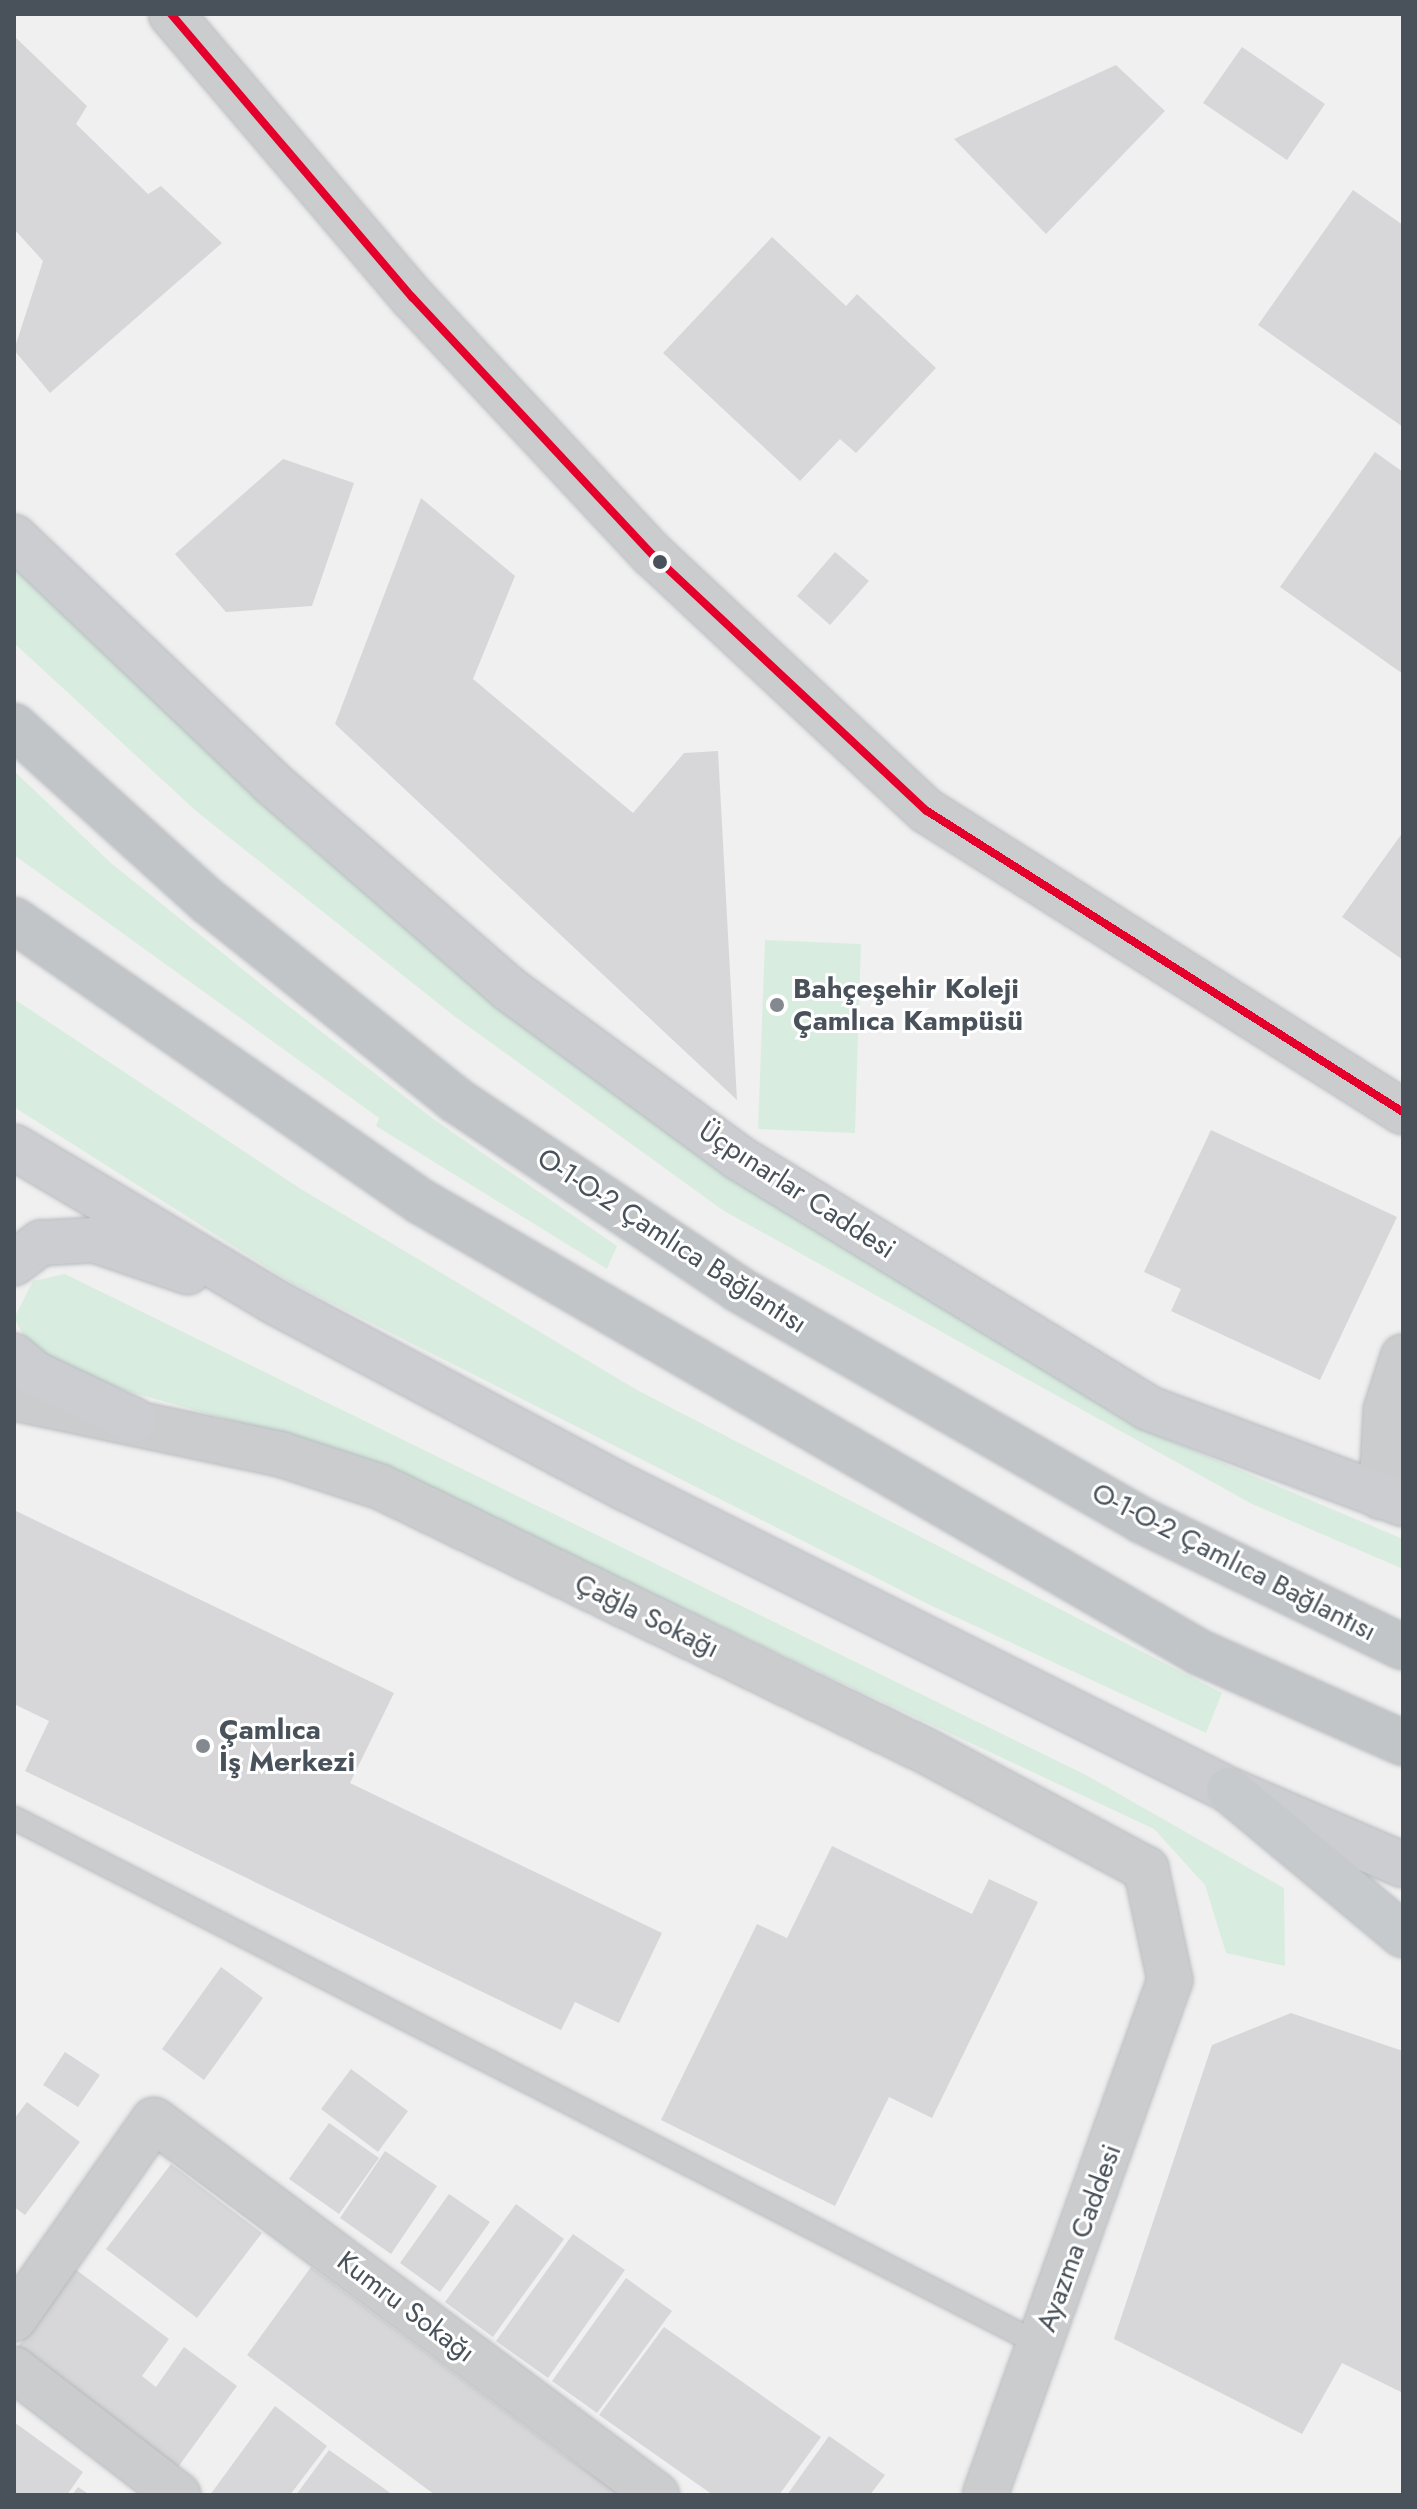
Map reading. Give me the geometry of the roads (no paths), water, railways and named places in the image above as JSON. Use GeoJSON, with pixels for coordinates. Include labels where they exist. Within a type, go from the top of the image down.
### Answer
{"type":"FeatureCollection","features":[{"type":"Feature","properties":{"kind":"highway","name":"O-1-O-2 Çamlıca Bağlantısı"},"geometry":{"type":"LineString","coordinates":[[14,726],[209,902],[456,1100],[725,1280],[1141,1520],[1403,1647]]}},
{"type":"Feature","properties":{"kind":"highway"},"geometry":{"type":"LineString","coordinates":[[14,920],[420,1201],[499,1248],[1199,1652],[1403,1743]]}},
{"type":"Feature","properties":{"kind":"main road","name":"Üçpınarlar Caddesi"},"geometry":{"type":"LineString","coordinates":[[14,537],[271,782],[509,989],[739,1158],[1148,1408],[1392,1500]]}},
{"type":"Feature","properties":{"kind":"main road"},"geometry":{"type":"LineString","coordinates":[[14,1147],[273,1301],[627,1489],[1229,1790],[1403,1865]]}},
{"type":"Feature","properties":{"kind":"main road"},"geometry":{"type":"LineString","coordinates":[[14,1263],[41,1243],[94,1240],[273,1301]]}},
{"type":"Feature","properties":{"kind":"main road"},"geometry":{"type":"LineString","coordinates":[[14,1356],[34,1373],[133,1420]]}},
{"type":"Feature","properties":{"kind":"main road"},"geometry":{"type":"LineString","coordinates":[[1229,1790],[1403,1935]]}},
{"type":"Feature","properties":{"kind":"street"},"geometry":{"type":"LineString","coordinates":[[171,14],[412,297],[653,555],[927,811],[1403,1112]]}},
{"type":"Feature","properties":{"kind":"street"},"geometry":{"type":"LineString","coordinates":[[1392,1500],[1386,1410],[1403,1357]]}},
{"type":"Feature","properties":{"kind":"street","name":"Çağla Sokağı"},"geometry":{"type":"LineString","coordinates":[[14,1398],[133,1420],[280,1454],[381,1487],[926,1751],[1146,1869],[1170,1980]]}},
{"type":"Feature","properties":{"kind":"street","name":"Ayazma Caddesi"},"geometry":{"type":"LineString","coordinates":[[985,2495],[1170,1980]]}},
{"type":"Feature","properties":{"kind":"street","name":"Kumru Sokağı"},"geometry":{"type":"LineString","coordinates":[[14,2319],[154,2120],[657,2495]]}},
{"type":"Feature","properties":{"kind":"street"},"geometry":{"type":"LineString","coordinates":[[14,2369],[178,2495]]}},
{"type":"Feature","properties":{"kind":"lane"},"geometry":{"type":"LineString","coordinates":[[14,1818],[1041,2345]]}},
{"type":"Feature","properties":{"kind":"place","name":"Bahçeşehir Koleji Çamlıca Kampüsü"},"geometry":{"type":"Point","coordinates":[777,1005]}},
{"type":"Feature","properties":{"kind":"place","name":"Çamlıca İş Merkezi"},"geometry":{"type":"Point","coordinates":[203,1746]}}]}
